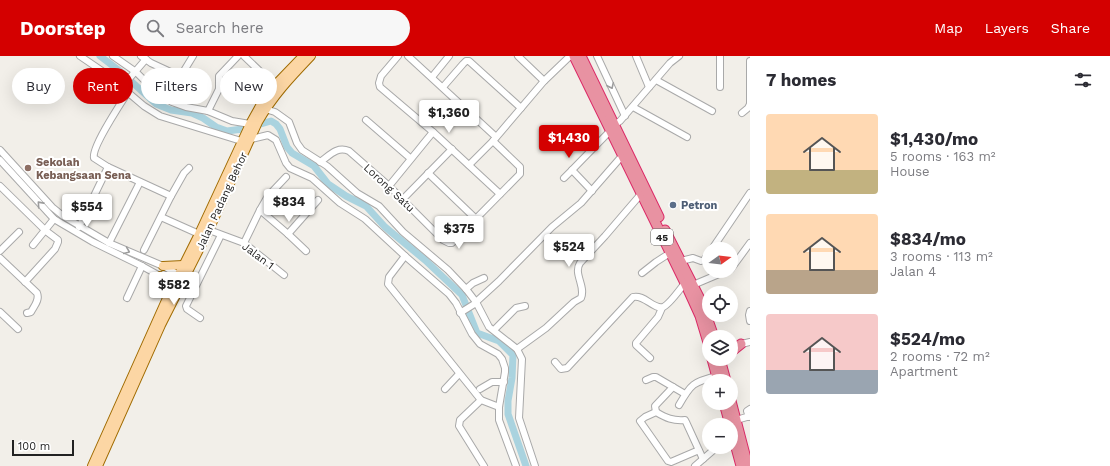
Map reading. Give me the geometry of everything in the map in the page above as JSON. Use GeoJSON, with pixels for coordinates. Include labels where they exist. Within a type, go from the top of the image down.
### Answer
{"type":"FeatureCollection","features":[{"type":"Feature","properties":{"kind":"highway","name":"45"},"geometry":{"type":"LineString","coordinates":[[569,56],[611,128],[663,233],[670,253],[702,308]]}},
{"type":"Feature","properties":{"kind":"highway","name":"45"},"geometry":{"type":"LineString","coordinates":[[581,56],[622,156],[641,194],[681,261],[704,330]]}},
{"type":"Feature","properties":{"kind":"highway"},"geometry":{"type":"LineString","coordinates":[[738,442],[748,466]]}},
{"type":"Feature","properties":{"kind":"highway"},"geometry":{"type":"LineString","coordinates":[[738,453],[741,466]]}},
{"type":"Feature","properties":{"kind":"main road","name":"Jalan Padang Behor"},"geometry":{"type":"LineString","coordinates":[[92,466],[168,296],[180,280],[209,230],[260,106],[279,85],[301,56]]}},
{"type":"Feature","properties":{"kind":"main road","name":"Jalan Padang Behor"},"geometry":{"type":"LineString","coordinates":[[254,123],[265,109],[279,85],[311,56]]}},
{"type":"Feature","properties":{"kind":"main road","name":"Jalan Padang Behor"},"geometry":{"type":"LineString","coordinates":[[98,466],[161,325],[180,280],[183,265],[247,139]]}},
{"type":"Feature","properties":{"kind":"main road"},"geometry":{"type":"LineString","coordinates":[[163,266],[183,265]]}},
{"type":"Feature","properties":{"kind":"main road"},"geometry":{"type":"LineString","coordinates":[[160,276],[168,296]]}},
{"type":"Feature","properties":{"kind":"street"},"geometry":{"type":"LineString","coordinates":[[80,56],[98,68]]}},
{"type":"Feature","properties":{"kind":"street"},"geometry":{"type":"LineString","coordinates":[[113,56],[126,68]]}},
{"type":"Feature","properties":{"kind":"street"},"geometry":{"type":"LineString","coordinates":[[155,56],[146,59],[133,75],[172,102],[208,111],[232,122],[254,123]]}},
{"type":"Feature","properties":{"kind":"street"},"geometry":{"type":"LineString","coordinates":[[146,59],[179,76],[182,74],[193,56]]}},
{"type":"Feature","properties":{"kind":"street"},"geometry":{"type":"LineString","coordinates":[[208,111],[219,89],[219,76],[238,56]]}},
{"type":"Feature","properties":{"kind":"street"},"geometry":{"type":"LineString","coordinates":[[244,56],[268,79],[279,85]]}},
{"type":"Feature","properties":{"kind":"street"},"geometry":{"type":"LineString","coordinates":[[398,56],[381,76],[379,81],[380,87],[433,132],[500,194]]}},
{"type":"Feature","properties":{"kind":"street"},"geometry":{"type":"LineString","coordinates":[[408,56],[443,87],[494,139]]}},
{"type":"Feature","properties":{"kind":"street"},"geometry":{"type":"LineString","coordinates":[[432,77],[449,56]]}},
{"type":"Feature","properties":{"kind":"street"},"geometry":{"type":"LineString","coordinates":[[518,56],[544,82]]}},
{"type":"Feature","properties":{"kind":"street"},"geometry":{"type":"LineString","coordinates":[[469,165],[569,56]]}},
{"type":"Feature","properties":{"kind":"street"},"geometry":{"type":"LineString","coordinates":[[597,56],[625,116]]}},
{"type":"Feature","properties":{"kind":"street"},"geometry":{"type":"LineString","coordinates":[[636,56],[649,87]]}},
{"type":"Feature","properties":{"kind":"street"},"geometry":{"type":"LineString","coordinates":[[564,178],[611,128],[619,123],[670,63],[678,56]]}},
{"type":"Feature","properties":{"kind":"street"},"geometry":{"type":"LineString","coordinates":[[720,56],[720,88]]}},
{"type":"Feature","properties":{"kind":"street"},"geometry":{"type":"LineString","coordinates":[[443,87],[466,61],[469,61],[521,108]]}},
{"type":"Feature","properties":{"kind":"street"},"geometry":{"type":"LineString","coordinates":[[742,113],[750,104],[750,61]]}},
{"type":"Feature","properties":{"kind":"street"},"geometry":{"type":"LineString","coordinates":[[656,80],[712,111]]}},
{"type":"Feature","properties":{"kind":"street"},"geometry":{"type":"LineString","coordinates":[[133,96],[144,106],[160,116],[238,140],[268,134],[276,140],[286,163],[290,168],[312,178],[340,203],[365,219],[451,296],[462,312],[468,328],[477,340],[486,348],[498,354],[502,359],[505,368],[499,408],[499,420],[516,466]]}},
{"type":"Feature","properties":{"kind":"street"},"geometry":{"type":"LineString","coordinates":[[120,104],[107,125],[93,155],[94,158],[108,167],[171,196]]}},
{"type":"Feature","properties":{"kind":"street"},"geometry":{"type":"LineString","coordinates":[[632,107],[687,137]]}},
{"type":"Feature","properties":{"kind":"street"},"geometry":{"type":"LineString","coordinates":[[265,109],[275,112],[289,122],[297,143],[302,150],[327,166],[357,192],[379,206],[403,232],[448,270],[466,288],[486,323],[518,349],[522,359],[519,418],[536,466]]}},
{"type":"Feature","properties":{"kind":"street"},"geometry":{"type":"LineString","coordinates":[[366,120],[410,158]]}},
{"type":"Feature","properties":{"kind":"street"},"geometry":{"type":"LineString","coordinates":[[388,186],[433,132]]}},
{"type":"Feature","properties":{"kind":"street","name":"Lorong Satu"},"geometry":{"type":"LineString","coordinates":[[320,162],[337,150],[344,149],[349,151],[388,186],[443,240],[449,243],[454,242],[520,174],[521,169],[494,139]]}},
{"type":"Feature","properties":{"kind":"street"},"geometry":{"type":"LineString","coordinates":[[402,200],[452,149]]}},
{"type":"Feature","properties":{"kind":"street"},"geometry":{"type":"LineString","coordinates":[[0,150],[52,207],[63,216],[79,227],[109,243],[163,266],[180,280]]}},
{"type":"Feature","properties":{"kind":"street"},"geometry":{"type":"LineString","coordinates":[[462,312],[475,303],[499,281],[552,227],[581,202],[622,156]]}},
{"type":"Feature","properties":{"kind":"street"},"geometry":{"type":"LineString","coordinates":[[0,160],[54,219],[93,242],[160,276],[180,280]]}},
{"type":"Feature","properties":{"kind":"street"},"geometry":{"type":"LineString","coordinates":[[79,227],[108,167]]}},
{"type":"Feature","properties":{"kind":"street"},"geometry":{"type":"LineString","coordinates":[[144,250],[171,196],[184,173],[189,168]]}},
{"type":"Feature","properties":{"kind":"street"},"geometry":{"type":"LineString","coordinates":[[572,170],[592,191]]}},
{"type":"Feature","properties":{"kind":"street"},"geometry":{"type":"LineString","coordinates":[[428,174],[476,220]]}},
{"type":"Feature","properties":{"kind":"street"},"geometry":{"type":"LineString","coordinates":[[244,243],[268,196],[286,177]]}},
{"type":"Feature","properties":{"kind":"street"},"geometry":{"type":"LineString","coordinates":[[109,243],[140,182]]}},
{"type":"Feature","properties":{"kind":"street"},"geometry":{"type":"LineString","coordinates":[[0,186],[2,194],[58,240],[58,244],[25,282]]}},
{"type":"Feature","properties":{"kind":"street"},"geometry":{"type":"LineString","coordinates":[[717,242],[750,193]]}},
{"type":"Feature","properties":{"kind":"street"},"geometry":{"type":"LineString","coordinates":[[518,349],[546,328],[574,302],[581,298],[583,293],[578,273],[578,266],[641,194]]}},
{"type":"Feature","properties":{"kind":"street"},"geometry":{"type":"LineString","coordinates":[[288,234],[318,200]]}},
{"type":"Feature","properties":{"kind":"street"},"geometry":{"type":"LineString","coordinates":[[260,210],[306,251]]}},
{"type":"Feature","properties":{"kind":"street"},"geometry":{"type":"LineString","coordinates":[[161,217],[199,234]]}},
{"type":"Feature","properties":{"kind":"street"},"geometry":{"type":"LineString","coordinates":[[33,245],[46,231],[54,219]]}},
{"type":"Feature","properties":{"kind":"street","name":"Jalan 1"},"geometry":{"type":"LineString","coordinates":[[209,230],[244,243],[284,275]]}},
{"type":"Feature","properties":{"kind":"street"},"geometry":{"type":"LineString","coordinates":[[0,251],[19,232]]}},
{"type":"Feature","properties":{"kind":"street"},"geometry":{"type":"LineString","coordinates":[[200,318],[187,309],[186,306],[221,235]]}},
{"type":"Feature","properties":{"kind":"street"},"geometry":{"type":"LineString","coordinates":[[738,259],[750,243]]}},
{"type":"Feature","properties":{"kind":"street"},"geometry":{"type":"LineString","coordinates":[[642,273],[670,253]]}},
{"type":"Feature","properties":{"kind":"street"},"geometry":{"type":"LineString","coordinates":[[405,256],[389,277],[388,284],[481,400],[499,408]]}},
{"type":"Feature","properties":{"kind":"street"},"geometry":{"type":"LineString","coordinates":[[0,258],[37,293],[39,297],[31,312],[27,313]]}},
{"type":"Feature","properties":{"kind":"street"},"geometry":{"type":"LineString","coordinates":[[681,261],[693,258],[702,261]]}},
{"type":"Feature","properties":{"kind":"street"},"geometry":{"type":"LineString","coordinates":[[126,298],[142,266]]}},
{"type":"Feature","properties":{"kind":"street"},"geometry":{"type":"LineString","coordinates":[[466,288],[484,278]]}},
{"type":"Feature","properties":{"kind":"street"},"geometry":{"type":"LineString","coordinates":[[650,358],[636,345],[636,343],[658,317],[662,308],[689,284],[707,278]]}},
{"type":"Feature","properties":{"kind":"street"},"geometry":{"type":"LineString","coordinates":[[555,362],[561,369],[566,368],[633,297],[640,297],[662,308]]}},
{"type":"Feature","properties":{"kind":"street"},"geometry":{"type":"LineString","coordinates":[[494,330],[516,308],[525,306]]}},
{"type":"Feature","properties":{"kind":"street"},"geometry":{"type":"LineString","coordinates":[[750,311],[750,321]]}},
{"type":"Feature","properties":{"kind":"street"},"geometry":{"type":"LineString","coordinates":[[0,312],[18,329]]}},
{"type":"Feature","properties":{"kind":"street"},"geometry":{"type":"LineString","coordinates":[[445,390],[459,374]]}},
{"type":"Feature","properties":{"kind":"street"},"geometry":{"type":"LineString","coordinates":[[646,380],[656,377],[685,394]]}},
{"type":"Feature","properties":{"kind":"street"},"geometry":{"type":"LineString","coordinates":[[679,405],[685,394],[695,383],[702,380]]}},
{"type":"Feature","properties":{"kind":"street"},"geometry":{"type":"LineString","coordinates":[[480,388],[492,382],[504,382]]}},
{"type":"Feature","properties":{"kind":"street"},"geometry":{"type":"LineString","coordinates":[[673,387],[655,406],[656,412],[669,420],[685,420],[703,459]]}},
{"type":"Feature","properties":{"kind":"street"},"geometry":{"type":"LineString","coordinates":[[481,400],[458,423],[484,466]]}},
{"type":"Feature","properties":{"kind":"street"},"geometry":{"type":"LineString","coordinates":[[738,424],[749,416],[747,410],[750,409]]}},
{"type":"Feature","properties":{"kind":"street"},"geometry":{"type":"LineString","coordinates":[[656,412],[640,421],[668,461],[671,462],[699,450]]}},
{"type":"Feature","properties":{"kind":"street"},"geometry":{"type":"LineString","coordinates":[[695,466],[708,454]]}},
{"type":"Feature","properties":{"kind":"waterway"},"geometry":{"type":"LineString","coordinates":[[100,56],[121,72],[156,104],[171,110],[192,113],[203,118],[216,127],[227,131],[243,129],[271,121],[276,124],[280,129],[287,147],[292,153],[314,166],[328,184],[346,196],[366,206],[385,227],[425,260],[462,295],[477,333],[499,341],[513,355],[508,414],[526,466]]}},
{"type":"Feature","properties":{"kind":"place","name":"Sekolah Kebangsaan Sena"},"geometry":{"type":"Point","coordinates":[28,168]}},
{"type":"Feature","properties":{"kind":"place","name":"Petron"},"geometry":{"type":"Point","coordinates":[673,205]}}]}
